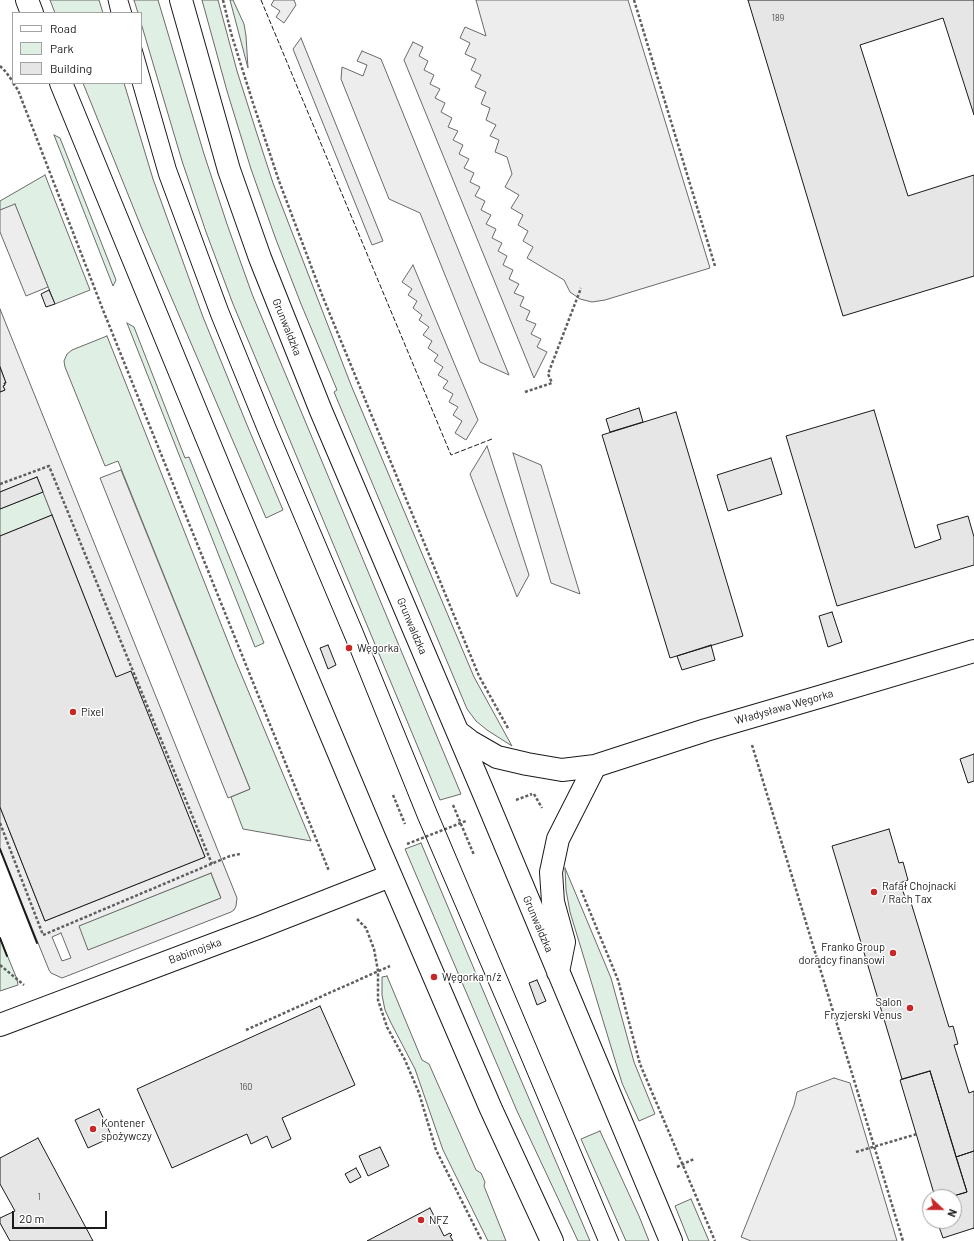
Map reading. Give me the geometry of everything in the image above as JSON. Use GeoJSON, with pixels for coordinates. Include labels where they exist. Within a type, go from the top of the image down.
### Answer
{"type":"FeatureCollection","features":[{"type":"Feature","properties":{"kind":"street"},"geometry":{"type":"LineString","coordinates":[[27,0],[32,12]]}},
{"type":"Feature","properties":{"kind":"street","name":"Grunwaldzka"},"geometry":{"type":"LineString","coordinates":[[181,0],[229,170],[260,258],[320,411],[491,811],[671,1241]]}},
{"type":"Feature","properties":{"kind":"street"},"geometry":{"type":"LineString","coordinates":[[61,84],[146,292],[380,853],[491,1109],[552,1241]]}},
{"type":"Feature","properties":{"kind":"street","name":"Władysława Węgorka"},"geometry":{"type":"LineString","coordinates":[[457,731],[470,742],[497,757],[562,770],[595,766],[706,730],[974,650]]}},
{"type":"Feature","properties":{"kind":"street"},"geometry":{"type":"LineString","coordinates":[[558,972],[564,942],[553,902],[551,872],[558,839],[595,766]]}},
{"type":"Feature","properties":{"kind":"street","name":"Babimojska"},"geometry":{"type":"LineString","coordinates":[[0,1025],[390,876]]}},
{"type":"Feature","properties":{"kind":"path"},"geometry":{"type":"LineString","coordinates":[[223,0],[231,32],[279,182],[322,296],[479,676],[512,736]]}},
{"type":"Feature","properties":{"kind":"path"},"geometry":{"type":"LineString","coordinates":[[634,0],[715,266]]}},
{"type":"Feature","properties":{"kind":"path"},"geometry":{"type":"LineString","coordinates":[[0,66],[12,81]]}},
{"type":"Feature","properties":{"kind":"path"},"geometry":{"type":"LineString","coordinates":[[14,84],[18,90],[103,310],[330,874]]}},
{"type":"Feature","properties":{"kind":"path"},"geometry":{"type":"LineString","coordinates":[[525,392],[552,383],[548,374],[581,288]]}},
{"type":"Feature","properties":{"kind":"path"},"geometry":{"type":"LineString","coordinates":[[0,484],[49,466],[212,864]]}},
{"type":"Feature","properties":{"kind":"path"},"geometry":{"type":"LineString","coordinates":[[751,740],[903,1241]]}},
{"type":"Feature","properties":{"kind":"path"},"geometry":{"type":"LineString","coordinates":[[380,853],[461,823],[534,793]]}},
{"type":"Feature","properties":{"kind":"path"},"geometry":{"type":"LineString","coordinates":[[392,795],[405,824]]}},
{"type":"Feature","properties":{"kind":"path"},"geometry":{"type":"LineString","coordinates":[[453,805],[474,855]]}},
{"type":"Feature","properties":{"kind":"path"},"geometry":{"type":"LineString","coordinates":[[0,823],[43,935],[230,856],[240,854]]}},
{"type":"Feature","properties":{"kind":"path"},"geometry":{"type":"LineString","coordinates":[[579,884],[618,980],[640,1064],[715,1241]]}},
{"type":"Feature","properties":{"kind":"path"},"geometry":{"type":"LineString","coordinates":[[356,918],[366,928],[374,948],[378,971],[378,1000],[387,1027],[405,1060],[419,1094],[436,1150],[482,1241]]}},
{"type":"Feature","properties":{"kind":"path"},"geometry":{"type":"LineString","coordinates":[[246,1030],[390,966]]}},
{"type":"Feature","properties":{"kind":"path"},"geometry":{"type":"LineString","coordinates":[[856,1152],[917,1134]]}},
{"type":"Feature","properties":{"kind":"path"},"geometry":{"type":"LineString","coordinates":[[677,1167],[694,1159]]}},
{"type":"Feature","properties":{"kind":"green space"},"geometry":{"type":"Polygon","coordinates":[[[50,0],[99,0],[103,12],[55,12],[50,0]]]}},
{"type":"Feature","properties":{"kind":"green space"},"geometry":{"type":"Polygon","coordinates":[[[134,0],[158,0],[204,154],[252,294],[461,794],[440,800],[233,304],[206,232],[182,161],[142,26],[142,12],[138,12],[134,0]]]}},
{"type":"Feature","properties":{"kind":"green space"},"geometry":{"type":"Polygon","coordinates":[[[202,0],[218,0],[237,71],[273,183],[351,385],[474,677],[512,746],[476,721],[467,709],[334,392],[337,390],[301,304],[251,169],[227,91],[202,0]]]}},
{"type":"Feature","properties":{"kind":"green space"},"geometry":{"type":"Polygon","coordinates":[[[230,0],[233,0],[244,24],[248,68],[230,0]]]}},
{"type":"Feature","properties":{"kind":"green space"},"geometry":{"type":"Polygon","coordinates":[[[83,84],[124,84],[153,179],[203,317],[283,510],[266,518],[142,229],[83,84]]]}},
{"type":"Feature","properties":{"kind":"green space"},"geometry":{"type":"Polygon","coordinates":[[[54,135],[60,138],[116,280],[113,286],[54,135]]]}},
{"type":"Feature","properties":{"kind":"green space"},"geometry":{"type":"Polygon","coordinates":[[[45,175],[90,290],[55,304],[15,205],[0,210],[0,201],[45,175]]]}},
{"type":"Feature","properties":{"kind":"green space"},"geometry":{"type":"Polygon","coordinates":[[[127,323],[134,327],[185,458],[189,457],[264,643],[255,647],[127,323]]]}},
{"type":"Feature","properties":{"kind":"green space"},"geometry":{"type":"Polygon","coordinates":[[[107,336],[234,657],[311,841],[243,829],[231,797],[250,789],[118,461],[105,466],[65,367],[64,361],[67,354],[72,350],[107,336]]]}},
{"type":"Feature","properties":{"kind":"green space"},"geometry":{"type":"Polygon","coordinates":[[[43,492],[52,515],[0,536],[0,509],[43,492]]]}},
{"type":"Feature","properties":{"kind":"green space"},"geometry":{"type":"Polygon","coordinates":[[[421,843],[590,1241],[578,1241],[517,1111],[405,849],[421,843]]]}},
{"type":"Feature","properties":{"kind":"green space"},"geometry":{"type":"Polygon","coordinates":[[[565,868],[611,978],[634,1062],[655,1114],[639,1121],[622,1083],[570,912],[566,890],[565,868]]]}},
{"type":"Feature","properties":{"kind":"green space"},"geometry":{"type":"Polygon","coordinates":[[[211,873],[221,898],[88,951],[78,926],[211,873]]]}},
{"type":"Feature","properties":{"kind":"green space"},"geometry":{"type":"Polygon","coordinates":[[[0,938],[17,979],[18,985],[0,991],[0,938]]]}},
{"type":"Feature","properties":{"kind":"green space"},"geometry":{"type":"Polygon","coordinates":[[[387,976],[422,1060],[429,1064],[476,1170],[481,1173],[485,1182],[484,1186],[506,1241],[488,1241],[443,1150],[415,1069],[385,1010],[382,995],[382,977],[387,976]]]}},
{"type":"Feature","properties":{"kind":"green space"},"geometry":{"type":"Polygon","coordinates":[[[600,1131],[649,1241],[626,1241],[581,1139],[600,1131]]]}},
{"type":"Feature","properties":{"kind":"green space"},"geometry":{"type":"Polygon","coordinates":[[[691,1199],[709,1241],[689,1241],[675,1206],[691,1199]]]}},
{"type":"Feature","properties":{"kind":"shaded area"},"geometry":{"type":"Polygon","coordinates":[[[274,0],[294,0],[296,5],[284,23],[276,17],[280,11],[271,5],[274,0]]]}},
{"type":"Feature","properties":{"kind":"shaded area"},"geometry":{"type":"Polygon","coordinates":[[[476,0],[628,0],[710,268],[605,300],[592,302],[580,299],[570,292],[564,280],[527,258],[533,247],[523,241],[528,231],[518,225],[523,215],[511,208],[519,195],[505,187],[512,174],[507,157],[495,152],[499,140],[490,136],[496,125],[486,120],[490,108],[481,104],[486,92],[475,87],[481,75],[471,70],[476,59],[465,54],[470,43],[460,38],[465,27],[486,36],[476,0]]]}},
{"type":"Feature","properties":{"kind":"shaded area"},"geometry":{"type":"Polygon","coordinates":[[[301,38],[383,241],[372,245],[293,49],[301,38]]]}},
{"type":"Feature","properties":{"kind":"shaded area"},"geometry":{"type":"Polygon","coordinates":[[[413,42],[423,47],[419,56],[428,61],[424,70],[434,75],[430,84],[440,89],[435,98],[445,103],[441,112],[452,118],[448,127],[458,131],[453,140],[463,145],[459,154],[469,159],[464,168],[474,173],[470,182],[480,187],[475,196],[485,201],[481,210],[491,215],[486,224],[496,229],[492,238],[502,243],[498,251],[507,256],[503,265],[513,270],[509,279],[519,284],[514,293],[524,297],[520,306],[530,311],[526,320],[536,324],[531,334],[541,339],[537,347],[547,352],[534,378],[404,60],[413,42]]]}},
{"type":"Feature","properties":{"kind":"shaded area"},"geometry":{"type":"Polygon","coordinates":[[[362,51],[381,59],[509,375],[480,362],[420,213],[389,199],[341,79],[342,67],[363,76],[367,65],[357,61],[362,51]]]}},
{"type":"Feature","properties":{"kind":"shaded area"},"geometry":{"type":"Polygon","coordinates":[[[15,204],[48,287],[26,296],[0,232],[0,210],[15,204]]]}},
{"type":"Feature","properties":{"kind":"shaded area"},"geometry":{"type":"Polygon","coordinates":[[[413,265],[478,420],[466,440],[455,433],[462,421],[453,415],[458,407],[449,402],[453,394],[443,388],[448,381],[438,375],[443,367],[434,361],[438,355],[428,348],[432,341],[423,335],[429,327],[419,320],[422,315],[413,308],[417,301],[408,295],[412,289],[402,282],[413,265]]]}},
{"type":"Feature","properties":{"kind":"shaded area"},"geometry":{"type":"Polygon","coordinates":[[[0,309],[237,898],[236,906],[231,912],[62,978],[51,973],[49,970],[0,849],[0,807],[45,921],[205,857],[160,747],[116,677],[37,477],[0,492],[0,392],[5,390],[3,386],[5,385],[4,383],[6,383],[0,367],[0,309]],[[211,873],[79,926],[88,950],[221,898],[211,873]],[[61,933],[52,937],[62,961],[71,958],[61,933]]]}},
{"type":"Feature","properties":{"kind":"shaded area"},"geometry":{"type":"Polygon","coordinates":[[[487,446],[529,575],[517,597],[470,474],[487,446]]]}},
{"type":"Feature","properties":{"kind":"shaded area"},"geometry":{"type":"Polygon","coordinates":[[[513,453],[541,465],[580,594],[551,583],[513,453]]]}},
{"type":"Feature","properties":{"kind":"shaded area"},"geometry":{"type":"Polygon","coordinates":[[[121,470],[250,789],[228,798],[100,478],[121,470]]]}},
{"type":"Feature","properties":{"kind":"shaded area"},"geometry":{"type":"Polygon","coordinates":[[[834,1078],[850,1083],[897,1241],[751,1241],[741,1237],[794,1105],[797,1092],[834,1078]]]}},
{"type":"Feature","properties":{"kind":"building"},"geometry":{"type":"Polygon","coordinates":[[[748,0],[974,0],[974,115],[943,18],[860,45],[908,196],[974,175],[974,276],[843,316],[748,0]]]}},
{"type":"Feature","properties":{"kind":"building"},"geometry":{"type":"Polygon","coordinates":[[[49,290],[55,304],[46,307],[41,294],[49,290]]]}},
{"type":"Feature","properties":{"kind":"building"},"geometry":{"type":"Polygon","coordinates":[[[0,367],[6,383],[4,383],[5,385],[3,386],[5,390],[0,392],[0,367]]]}},
{"type":"Feature","properties":{"kind":"building"},"geometry":{"type":"Polygon","coordinates":[[[639,408],[643,422],[610,432],[606,419],[639,408]]]}},
{"type":"Feature","properties":{"kind":"building"},"geometry":{"type":"Polygon","coordinates":[[[874,410],[915,548],[941,539],[937,525],[968,516],[974,537],[974,565],[837,606],[786,436],[874,410]]]}},
{"type":"Feature","properties":{"kind":"building"},"geometry":{"type":"Polygon","coordinates":[[[676,412],[743,636],[670,658],[602,435],[676,412]]]}},
{"type":"Feature","properties":{"kind":"building"},"geometry":{"type":"Polygon","coordinates":[[[771,458],[782,494],[728,511],[717,475],[771,458]]]}},
{"type":"Feature","properties":{"kind":"building"},"geometry":{"type":"Polygon","coordinates":[[[37,477],[43,492],[0,509],[0,492],[37,477]]]}},
{"type":"Feature","properties":{"kind":"building","name":"Pixel"},"geometry":{"type":"Polygon","coordinates":[[[52,515],[116,677],[131,671],[205,857],[45,921],[0,807],[0,536],[52,515]]]}},
{"type":"Feature","properties":{"kind":"building"},"geometry":{"type":"Polygon","coordinates":[[[832,612],[842,642],[828,647],[819,616],[832,612]]]}},
{"type":"Feature","properties":{"kind":"building"},"geometry":{"type":"Polygon","coordinates":[[[328,645],[336,665],[328,669],[320,648],[328,645]]]}},
{"type":"Feature","properties":{"kind":"building"},"geometry":{"type":"Polygon","coordinates":[[[711,645],[715,660],[682,670],[677,656],[711,645]]]}},
{"type":"Feature","properties":{"kind":"building"},"geometry":{"type":"Polygon","coordinates":[[[974,754],[974,781],[968,783],[960,759],[974,754]]]}},
{"type":"Feature","properties":{"kind":"building"},"geometry":{"type":"Polygon","coordinates":[[[889,829],[899,863],[903,862],[908,880],[900,883],[905,897],[909,896],[949,1027],[953,1026],[958,1044],[954,1045],[969,1093],[974,1091],[974,1151],[956,1157],[930,1071],[902,1079],[832,846],[889,829]]]}},
{"type":"Feature","properties":{"kind":"building"},"geometry":{"type":"Polygon","coordinates":[[[537,980],[546,1001],[537,1005],[529,983],[537,980]]]}},
{"type":"Feature","properties":{"kind":"building"},"geometry":{"type":"Polygon","coordinates":[[[320,1006],[355,1085],[282,1118],[291,1139],[272,1148],[267,1136],[251,1144],[247,1134],[172,1168],[137,1089],[320,1006]]]}},
{"type":"Feature","properties":{"kind":"building"},"geometry":{"type":"Polygon","coordinates":[[[930,1071],[967,1192],[962,1193],[962,1189],[933,1189],[900,1080],[930,1071]]]}},
{"type":"Feature","properties":{"kind":"building","name":"Kontener spożywczy"},"geometry":{"type":"Polygon","coordinates":[[[99,1109],[112,1137],[88,1148],[75,1120],[99,1109]]]}},
{"type":"Feature","properties":{"kind":"building"},"geometry":{"type":"Polygon","coordinates":[[[38,1138],[93,1241],[10,1241],[0,1223],[0,1218],[15,1211],[0,1184],[0,1158],[38,1138]]]}},
{"type":"Feature","properties":{"kind":"building"},"geometry":{"type":"Polygon","coordinates":[[[380,1147],[389,1166],[368,1176],[359,1156],[380,1147]]]}},
{"type":"Feature","properties":{"kind":"building"},"geometry":{"type":"Polygon","coordinates":[[[974,1151],[974,1228],[943,1238],[940,1229],[962,1229],[962,1193],[967,1192],[956,1157],[974,1151]]]}},
{"type":"Feature","properties":{"kind":"building"},"geometry":{"type":"Polygon","coordinates":[[[356,1168],[361,1177],[350,1183],[345,1174],[356,1168]]]}},
{"type":"Feature","properties":{"kind":"building","name":"NFZ"},"geometry":{"type":"Polygon","coordinates":[[[430,1208],[444,1236],[450,1233],[453,1241],[367,1241],[430,1208]]]}},
{"type":"Feature","properties":{"kind":"tram line"},"geometry":{"type":"LineString","coordinates":[[108,0],[111,12]]}},
{"type":"Feature","properties":{"kind":"tram line"},"geometry":{"type":"LineString","coordinates":[[128,0],[132,12]]}},
{"type":"Feature","properties":{"kind":"tram line"},"geometry":{"type":"LineString","coordinates":[[142,48],[176,167],[228,308],[437,811],[619,1241]]}},
{"type":"Feature","properties":{"kind":"tram line"},"geometry":{"type":"LineString","coordinates":[[132,84],[159,177],[211,317],[349,648],[418,819],[598,1241]]}},
{"type":"Feature","properties":{"kind":"fence"},"geometry":{"type":"LineString","coordinates":[[261,0],[451,455],[492,439]]}},
{"type":"Feature","properties":{"kind":"wall"},"geometry":{"type":"LineString","coordinates":[[0,849],[37,943]]}},
{"type":"Feature","properties":{"kind":"wall"},"geometry":{"type":"LineString","coordinates":[[0,938],[7,956]]}},
{"type":"Feature","properties":{"kind":"place","name":"Węgorka"},"geometry":{"type":"Point","coordinates":[349,648]}},
{"type":"Feature","properties":{"kind":"place","name":"Pixel"},"geometry":{"type":"Point","coordinates":[73,712]}},
{"type":"Feature","properties":{"kind":"place","name":"Rafał Chojnacki / Rach Tax"},"geometry":{"type":"Point","coordinates":[874,892]}},
{"type":"Feature","properties":{"kind":"place","name":"Franko Group doradcy finansowi"},"geometry":{"type":"Point","coordinates":[893,953]}},
{"type":"Feature","properties":{"kind":"place","name":"Węgorka n/ż"},"geometry":{"type":"Point","coordinates":[434,977]}},
{"type":"Feature","properties":{"kind":"place","name":"Salon Fryzjerski Venus"},"geometry":{"type":"Point","coordinates":[910,1008]}},
{"type":"Feature","properties":{"kind":"place","name":"Kontener spożywczy"},"geometry":{"type":"Point","coordinates":[93,1129]}},
{"type":"Feature","properties":{"kind":"place","name":"NFZ"},"geometry":{"type":"Point","coordinates":[421,1220]}}]}
